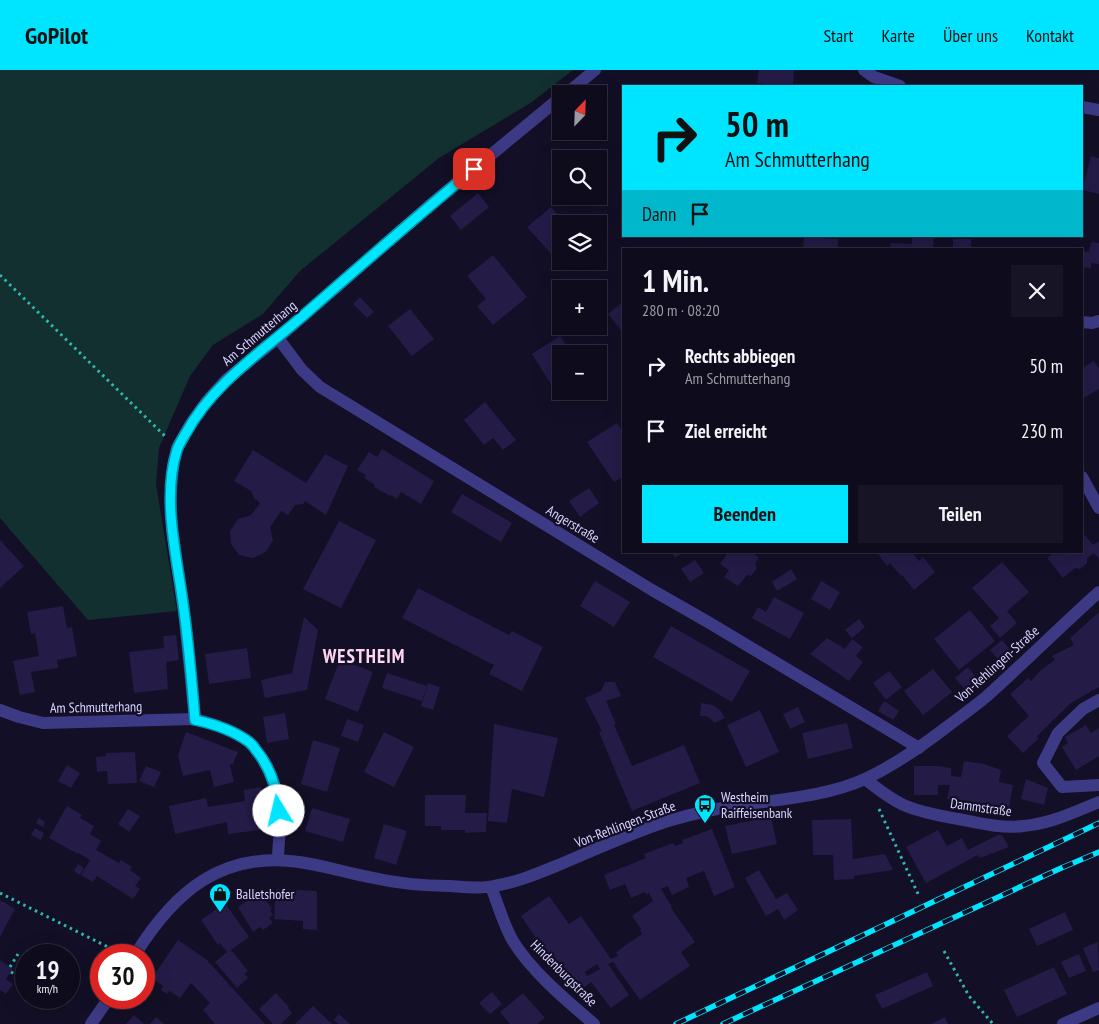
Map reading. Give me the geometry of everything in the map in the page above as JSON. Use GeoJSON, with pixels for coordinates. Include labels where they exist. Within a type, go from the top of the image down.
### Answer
{"type":"FeatureCollection","features":[{"type":"Feature","properties":{"kind":"street"},"geometry":{"type":"LineString","coordinates":[[577,85],[595,70]]}},
{"type":"Feature","properties":{"kind":"street"},"geometry":{"type":"LineString","coordinates":[[864,70],[874,77],[897,85]]}},
{"type":"Feature","properties":{"kind":"street","name":"Am Schmutterhang"},"geometry":{"type":"LineString","coordinates":[[195,720],[184,611],[172,530],[170,490],[177,448],[190,425],[207,400],[226,380],[278,338],[429,206],[552,104]]}},
{"type":"Feature","properties":{"kind":"street"},"geometry":{"type":"LineString","coordinates":[[1083,107],[1099,110]]}},
{"type":"Feature","properties":{"kind":"street"},"geometry":{"type":"LineString","coordinates":[[1083,322],[1092,323],[1099,320]]}},
{"type":"Feature","properties":{"kind":"street","name":"Angerstraße"},"geometry":{"type":"LineString","coordinates":[[278,338],[302,370],[320,387],[652,590],[919,748]]}},
{"type":"Feature","properties":{"kind":"street"},"geometry":{"type":"LineString","coordinates":[[1083,480],[1099,508]]}},
{"type":"Feature","properties":{"kind":"street","name":"Von-Rehlingen-Straße"},"geometry":{"type":"LineString","coordinates":[[142,944],[164,914],[189,890],[231,866],[262,861],[298,861],[369,877],[431,886],[491,887],[528,878],[668,821],[718,809],[812,794],[865,779],[919,748],[986,697],[1099,592]]}},
{"type":"Feature","properties":{"kind":"street"},"geometry":{"type":"LineString","coordinates":[[1099,700],[1083,709],[1058,732],[1043,763],[1062,787],[1099,785]]}},
{"type":"Feature","properties":{"kind":"street","name":"Am Schmutterhang"},"geometry":{"type":"LineString","coordinates":[[0,710],[42,723],[195,720],[214,724],[234,733],[250,742],[264,759],[273,778],[280,822],[278,860]]}},
{"type":"Feature","properties":{"kind":"street","name":"Dammstraße"},"geometry":{"type":"LineString","coordinates":[[865,779],[881,792],[906,806],[920,811],[1012,827],[1045,822],[1099,802]]}},
{"type":"Feature","properties":{"kind":"street","name":"Hindenburgstraße"},"geometry":{"type":"LineString","coordinates":[[491,887],[512,939],[519,950],[542,976],[594,1024]]}},
{"type":"Feature","properties":{"kind":"street"},"geometry":{"type":"LineString","coordinates":[[1062,1024],[1099,1008]]}},
{"type":"Feature","properties":{"kind":"street"},"geometry":{"type":"LineString","coordinates":[[91,1024],[101,1009]]}},
{"type":"Feature","properties":{"kind":"path"},"geometry":{"type":"LineString","coordinates":[[0,275],[177,448]]}},
{"type":"Feature","properties":{"kind":"path"},"geometry":{"type":"LineString","coordinates":[[877,805],[919,896]]}},
{"type":"Feature","properties":{"kind":"path"},"geometry":{"type":"LineString","coordinates":[[0,893],[102,944]]}},
{"type":"Feature","properties":{"kind":"path"},"geometry":{"type":"LineString","coordinates":[[944,951],[969,996],[993,1024]]}},
{"type":"Feature","properties":{"kind":"path"},"geometry":{"type":"LineString","coordinates":[[10,967],[15,959]]}},
{"type":"Feature","properties":{"kind":"path"},"geometry":{"type":"LineString","coordinates":[[11,972],[15,974]]}},
{"type":"Feature","properties":{"kind":"green space"},"geometry":{"type":"Polygon","coordinates":[[[0,70],[573,70],[532,102],[439,158],[300,271],[263,314],[213,345],[190,376],[159,448],[156,484],[177,611],[88,620],[0,518],[0,70]]]}},
{"type":"Feature","properties":{"kind":"building"},"geometry":{"type":"Polygon","coordinates":[[[759,70],[794,70],[793,85],[757,83],[759,70]]]}},
{"type":"Feature","properties":{"kind":"building"},"geometry":{"type":"Polygon","coordinates":[[[1091,156],[1099,158],[1099,194],[1083,190],[1091,156]]]}},
{"type":"Feature","properties":{"kind":"building"},"geometry":{"type":"Polygon","coordinates":[[[478,193],[489,207],[461,230],[450,216],[478,193]]]}},
{"type":"Feature","properties":{"kind":"building"},"geometry":{"type":"Polygon","coordinates":[[[551,207],[558,215],[552,215],[552,255],[527,227],[551,207]]]}},
{"type":"Feature","properties":{"kind":"building"},"geometry":{"type":"Polygon","coordinates":[[[804,237],[838,239],[838,248],[803,248],[804,237]]]}},
{"type":"Feature","properties":{"kind":"building"},"geometry":{"type":"Polygon","coordinates":[[[912,237],[934,237],[933,248],[890,248],[891,243],[912,244],[912,237]]]}},
{"type":"Feature","properties":{"kind":"building"},"geometry":{"type":"Polygon","coordinates":[[[953,239],[971,239],[971,248],[953,248],[953,239]]]}},
{"type":"Feature","properties":{"kind":"building"},"geometry":{"type":"Polygon","coordinates":[[[1091,242],[1099,243],[1099,264],[1091,263],[1091,268],[1083,267],[1083,251],[1089,252],[1091,242]]]}},
{"type":"Feature","properties":{"kind":"building"},"geometry":{"type":"Polygon","coordinates":[[[493,255],[527,297],[493,325],[477,306],[486,299],[467,276],[493,255]]]}},
{"type":"Feature","properties":{"kind":"building"},"geometry":{"type":"Polygon","coordinates":[[[360,297],[374,312],[367,318],[353,304],[360,297]]]}},
{"type":"Feature","properties":{"kind":"building"},"geometry":{"type":"Polygon","coordinates":[[[622,303],[622,332],[608,314],[622,303]]]}},
{"type":"Feature","properties":{"kind":"building"},"geometry":{"type":"Polygon","coordinates":[[[410,309],[434,339],[412,356],[388,326],[410,309]]]}},
{"type":"Feature","properties":{"kind":"building"},"geometry":{"type":"Polygon","coordinates":[[[560,336],[566,345],[552,345],[552,386],[532,354],[560,336]]]}},
{"type":"Feature","properties":{"kind":"building"},"geometry":{"type":"Polygon","coordinates":[[[1094,361],[1099,368],[1099,389],[1083,398],[1083,367],[1094,361]]]}},
{"type":"Feature","properties":{"kind":"building"},"geometry":{"type":"Polygon","coordinates":[[[485,402],[516,440],[503,450],[493,438],[484,445],[464,420],[485,402]]]}},
{"type":"Feature","properties":{"kind":"building"},"geometry":{"type":"Polygon","coordinates":[[[617,423],[622,431],[622,477],[614,482],[587,442],[617,423]]]}},
{"type":"Feature","properties":{"kind":"building"},"geometry":{"type":"Polygon","coordinates":[[[382,449],[434,481],[421,504],[401,492],[397,499],[390,496],[374,487],[375,485],[364,478],[366,475],[357,470],[369,452],[377,457],[382,449]]]}},
{"type":"Feature","properties":{"kind":"building"},"geometry":{"type":"Polygon","coordinates":[[[253,450],[306,483],[325,454],[348,466],[326,515],[305,501],[303,504],[295,505],[288,515],[281,511],[270,527],[273,540],[266,552],[253,558],[239,555],[231,544],[230,531],[238,519],[251,515],[260,503],[254,498],[251,491],[234,481],[253,450]]]}},
{"type":"Feature","properties":{"kind":"building"},"geometry":{"type":"Polygon","coordinates":[[[589,488],[599,503],[580,517],[569,501],[589,488]]]}},
{"type":"Feature","properties":{"kind":"building"},"geometry":{"type":"Polygon","coordinates":[[[462,494],[512,523],[501,542],[451,512],[462,494]]]}},
{"type":"Feature","properties":{"kind":"building"},"geometry":{"type":"Polygon","coordinates":[[[339,521],[376,540],[341,608],[303,589],[339,521]]]}},
{"type":"Feature","properties":{"kind":"building"},"geometry":{"type":"Polygon","coordinates":[[[1083,533],[1093,545],[1099,541],[1099,559],[1094,553],[1087,558],[1087,563],[1080,569],[1075,568],[1063,578],[1047,558],[1053,553],[1083,553],[1083,533]]]}},
{"type":"Feature","properties":{"kind":"building"},"geometry":{"type":"Polygon","coordinates":[[[0,540],[24,566],[0,588],[0,540]]]}},
{"type":"Feature","properties":{"kind":"building"},"geometry":{"type":"Polygon","coordinates":[[[672,553],[682,553],[675,558],[672,553]]]}},
{"type":"Feature","properties":{"kind":"building"},"geometry":{"type":"Polygon","coordinates":[[[728,553],[753,553],[759,558],[755,564],[757,568],[751,576],[747,575],[738,586],[724,577],[729,570],[720,564],[728,553]]]}},
{"type":"Feature","properties":{"kind":"building"},"geometry":{"type":"Polygon","coordinates":[[[877,553],[913,553],[919,561],[923,557],[935,572],[914,590],[890,563],[887,566],[877,553]]]}},
{"type":"Feature","properties":{"kind":"building"},"geometry":{"type":"Polygon","coordinates":[[[695,560],[704,573],[690,582],[681,569],[695,560]]]}},
{"type":"Feature","properties":{"kind":"building"},"geometry":{"type":"Polygon","coordinates":[[[1002,562],[1029,592],[1007,611],[1017,623],[1000,638],[990,626],[999,618],[972,588],[1002,562]]]}},
{"type":"Feature","properties":{"kind":"building"},"geometry":{"type":"Polygon","coordinates":[[[791,569],[797,579],[777,591],[772,582],[791,569]]]}},
{"type":"Feature","properties":{"kind":"building"},"geometry":{"type":"Polygon","coordinates":[[[595,581],[630,602],[614,627],[580,606],[595,581]]]}},
{"type":"Feature","properties":{"kind":"building"},"geometry":{"type":"Polygon","coordinates":[[[821,581],[840,592],[830,610],[811,599],[821,581]]]}},
{"type":"Feature","properties":{"kind":"building"},"geometry":{"type":"Polygon","coordinates":[[[418,588],[509,635],[512,631],[543,647],[522,691],[489,674],[494,665],[402,618],[418,588]]]}},
{"type":"Feature","properties":{"kind":"building"},"geometry":{"type":"Polygon","coordinates":[[[774,597],[804,613],[790,639],[752,618],[758,607],[766,612],[774,597]]]}},
{"type":"Feature","properties":{"kind":"building"},"geometry":{"type":"Polygon","coordinates":[[[63,606],[67,628],[72,627],[77,656],[57,660],[58,668],[31,672],[35,692],[20,695],[13,661],[39,656],[35,633],[31,634],[27,612],[63,606]]]}},
{"type":"Feature","properties":{"kind":"building"},"geometry":{"type":"Polygon","coordinates":[[[970,610],[995,641],[959,670],[934,639],[970,610]]]}},
{"type":"Feature","properties":{"kind":"building"},"geometry":{"type":"Polygon","coordinates":[[[1099,612],[1099,687],[1071,703],[1037,736],[1038,739],[1023,753],[1007,736],[1029,716],[1010,694],[1028,678],[1031,681],[1042,669],[1055,660],[1052,656],[1074,645],[1070,638],[1099,612]]]}},
{"type":"Feature","properties":{"kind":"building"},"geometry":{"type":"Polygon","coordinates":[[[304,617],[318,630],[307,690],[265,698],[261,680],[292,673],[304,617]]]}},
{"type":"Feature","properties":{"kind":"building"},"geometry":{"type":"Polygon","coordinates":[[[859,619],[865,627],[852,638],[845,630],[859,619]]]}},
{"type":"Feature","properties":{"kind":"building"},"geometry":{"type":"Polygon","coordinates":[[[671,626],[750,671],[732,702],[653,657],[671,626]]]}},
{"type":"Feature","properties":{"kind":"building"},"geometry":{"type":"Polygon","coordinates":[[[176,635],[179,660],[166,662],[168,689],[134,693],[129,652],[164,648],[163,636],[176,635]]]}},
{"type":"Feature","properties":{"kind":"building"},"geometry":{"type":"Polygon","coordinates":[[[827,638],[845,649],[852,639],[863,647],[856,656],[863,662],[849,681],[810,654],[827,638]]]}},
{"type":"Feature","properties":{"kind":"building"},"geometry":{"type":"Polygon","coordinates":[[[1002,640],[1012,652],[1000,662],[990,650],[1002,640]]]}},
{"type":"Feature","properties":{"kind":"building"},"geometry":{"type":"Polygon","coordinates":[[[247,648],[251,678],[209,684],[205,654],[247,648]]]}},
{"type":"Feature","properties":{"kind":"building"},"geometry":{"type":"Polygon","coordinates":[[[340,659],[373,672],[358,712],[325,699],[340,659]]]}},
{"type":"Feature","properties":{"kind":"building"},"geometry":{"type":"Polygon","coordinates":[[[968,667],[978,680],[965,690],[955,678],[968,667]]]}},
{"type":"Feature","properties":{"kind":"building"},"geometry":{"type":"Polygon","coordinates":[[[933,669],[952,692],[923,715],[904,691],[933,669]]]}},
{"type":"Feature","properties":{"kind":"building"},"geometry":{"type":"Polygon","coordinates":[[[889,671],[902,687],[886,700],[873,683],[889,671]]]}},
{"type":"Feature","properties":{"kind":"building"},"geometry":{"type":"Polygon","coordinates":[[[387,673],[427,686],[422,701],[382,688],[387,673]]]}},
{"type":"Feature","properties":{"kind":"building"},"geometry":{"type":"Polygon","coordinates":[[[605,682],[615,682],[621,696],[606,701],[632,766],[684,745],[700,783],[632,811],[599,732],[602,731],[585,698],[601,691],[605,682]]]}},
{"type":"Feature","properties":{"kind":"building"},"geometry":{"type":"Polygon","coordinates":[[[428,683],[440,687],[433,710],[421,706],[428,683]]]}},
{"type":"Feature","properties":{"kind":"building"},"geometry":{"type":"Polygon","coordinates":[[[884,701],[899,711],[893,720],[878,711],[884,701]]]}},
{"type":"Feature","properties":{"kind":"building"},"geometry":{"type":"Polygon","coordinates":[[[701,703],[713,705],[720,710],[725,718],[714,723],[706,716],[700,716],[701,703]]]}},
{"type":"Feature","properties":{"kind":"building"},"geometry":{"type":"Polygon","coordinates":[[[798,707],[805,722],[790,729],[783,714],[798,707]]]}},
{"type":"Feature","properties":{"kind":"building"},"geometry":{"type":"Polygon","coordinates":[[[760,710],[779,752],[746,767],[727,725],[760,710]]]}},
{"type":"Feature","properties":{"kind":"building"},"geometry":{"type":"Polygon","coordinates":[[[285,713],[289,739],[267,743],[263,717],[285,713]]]}},
{"type":"Feature","properties":{"kind":"building"},"geometry":{"type":"Polygon","coordinates":[[[347,719],[364,725],[358,742],[341,736],[347,719]]]}},
{"type":"Feature","properties":{"kind":"building"},"geometry":{"type":"Polygon","coordinates":[[[847,723],[853,748],[808,759],[802,733],[847,723]]]}},
{"type":"Feature","properties":{"kind":"building"},"geometry":{"type":"Polygon","coordinates":[[[494,724],[558,738],[544,797],[512,789],[507,823],[488,821],[494,724]]]}},
{"type":"Feature","properties":{"kind":"building"},"geometry":{"type":"Polygon","coordinates":[[[1086,725],[1091,733],[1099,728],[1099,756],[1076,770],[1062,747],[1068,743],[1065,737],[1086,725]]]}},
{"type":"Feature","properties":{"kind":"building"},"geometry":{"type":"Polygon","coordinates":[[[186,732],[238,752],[233,764],[230,765],[234,782],[214,787],[210,770],[183,776],[178,755],[186,732]]]}},
{"type":"Feature","properties":{"kind":"building"},"geometry":{"type":"Polygon","coordinates":[[[384,732],[414,747],[394,787],[364,772],[384,732]]]}},
{"type":"Feature","properties":{"kind":"building"},"geometry":{"type":"Polygon","coordinates":[[[313,740],[340,748],[327,792],[301,784],[313,740]]]}},
{"type":"Feature","properties":{"kind":"building"},"geometry":{"type":"Polygon","coordinates":[[[135,752],[137,783],[108,784],[107,771],[97,772],[96,757],[106,756],[106,753],[135,752]]]}},
{"type":"Feature","properties":{"kind":"building"},"geometry":{"type":"Polygon","coordinates":[[[964,761],[984,764],[1001,770],[999,782],[1013,785],[1008,813],[978,807],[979,804],[947,799],[950,785],[938,785],[938,795],[914,795],[914,766],[951,768],[951,776],[961,777],[964,761]]]}},
{"type":"Feature","properties":{"kind":"building"},"geometry":{"type":"Polygon","coordinates":[[[67,765],[80,773],[71,788],[58,781],[67,765]]]}},
{"type":"Feature","properties":{"kind":"building"},"geometry":{"type":"Polygon","coordinates":[[[146,766],[161,772],[154,787],[139,781],[146,766]]]}},
{"type":"Feature","properties":{"kind":"building"},"geometry":{"type":"Polygon","coordinates":[[[1026,779],[1048,788],[1044,805],[1021,799],[1026,779]]]}},
{"type":"Feature","properties":{"kind":"building"},"geometry":{"type":"Polygon","coordinates":[[[261,787],[263,799],[255,800],[259,830],[228,834],[227,822],[175,834],[169,806],[206,798],[208,807],[245,801],[244,790],[261,787]]]}},
{"type":"Feature","properties":{"kind":"building"},"geometry":{"type":"Polygon","coordinates":[[[425,795],[466,795],[465,813],[487,813],[486,832],[465,833],[465,830],[441,830],[441,826],[425,826],[425,795]]]}},
{"type":"Feature","properties":{"kind":"building"},"geometry":{"type":"Polygon","coordinates":[[[67,806],[82,815],[80,818],[94,826],[90,834],[101,841],[96,850],[119,863],[121,860],[132,867],[130,870],[141,878],[135,886],[140,889],[133,899],[97,876],[93,882],[81,875],[90,860],[49,838],[67,806]]]}},
{"type":"Feature","properties":{"kind":"building"},"geometry":{"type":"Polygon","coordinates":[[[312,808],[350,819],[343,842],[305,831],[312,808]]]}},
{"type":"Feature","properties":{"kind":"building"},"geometry":{"type":"Polygon","coordinates":[[[128,809],[140,816],[129,832],[118,824],[128,809]]]}},
{"type":"Feature","properties":{"kind":"building"},"geometry":{"type":"Polygon","coordinates":[[[771,817],[777,844],[732,854],[725,826],[771,817]]]}},
{"type":"Feature","properties":{"kind":"building"},"geometry":{"type":"Polygon","coordinates":[[[39,818],[45,822],[43,827],[36,823],[39,818]]]}},
{"type":"Feature","properties":{"kind":"building"},"geometry":{"type":"Polygon","coordinates":[[[851,819],[853,859],[885,854],[893,870],[854,876],[854,879],[834,880],[833,855],[813,855],[812,820],[851,819]]]}},
{"type":"Feature","properties":{"kind":"building"},"geometry":{"type":"Polygon","coordinates":[[[384,824],[407,831],[396,865],[374,858],[384,824]]]}},
{"type":"Feature","properties":{"kind":"building"},"geometry":{"type":"Polygon","coordinates":[[[35,828],[44,833],[41,840],[31,835],[35,828]]]}},
{"type":"Feature","properties":{"kind":"building"},"geometry":{"type":"Polygon","coordinates":[[[712,829],[735,887],[714,896],[704,871],[686,878],[689,887],[672,895],[668,886],[661,889],[671,908],[695,942],[681,952],[690,966],[640,1000],[613,962],[608,964],[629,995],[611,1008],[591,982],[579,991],[572,981],[567,984],[521,916],[549,896],[569,924],[581,916],[611,959],[618,956],[616,952],[642,934],[641,929],[632,916],[653,901],[649,893],[647,895],[645,892],[631,898],[625,884],[610,890],[604,875],[646,858],[644,854],[673,843],[675,846],[683,843],[682,840],[712,829]],[[597,964],[585,972],[587,976],[600,969],[597,964]]]}},
{"type":"Feature","properties":{"kind":"building"},"geometry":{"type":"Polygon","coordinates":[[[938,830],[947,846],[962,838],[968,850],[998,835],[1002,835],[1009,847],[980,858],[978,855],[926,883],[906,847],[938,830]]]}},
{"type":"Feature","properties":{"kind":"building"},"geometry":{"type":"Polygon","coordinates":[[[78,864],[84,868],[80,875],[74,871],[78,864]]]}},
{"type":"Feature","properties":{"kind":"building"},"geometry":{"type":"Polygon","coordinates":[[[759,870],[776,899],[787,893],[798,910],[784,920],[778,909],[766,916],[745,878],[759,870]]]}},
{"type":"Feature","properties":{"kind":"building"},"geometry":{"type":"Polygon","coordinates":[[[276,889],[317,891],[317,930],[303,929],[303,921],[274,919],[276,889]]]}},
{"type":"Feature","properties":{"kind":"building"},"geometry":{"type":"Polygon","coordinates":[[[260,891],[272,909],[270,910],[273,915],[269,918],[273,923],[263,930],[260,927],[253,932],[238,907],[260,891]]]}},
{"type":"Feature","properties":{"kind":"building"},"geometry":{"type":"Polygon","coordinates":[[[0,900],[15,909],[0,937],[0,900]]]}},
{"type":"Feature","properties":{"kind":"building"},"geometry":{"type":"Polygon","coordinates":[[[225,903],[249,937],[231,950],[248,971],[244,974],[248,978],[237,988],[215,962],[227,952],[220,943],[218,945],[201,920],[225,903]]]}},
{"type":"Feature","properties":{"kind":"building"},"geometry":{"type":"Polygon","coordinates":[[[1065,912],[1073,930],[1037,946],[1029,929],[1065,912]]]}},
{"type":"Feature","properties":{"kind":"building"},"geometry":{"type":"Polygon","coordinates":[[[178,940],[206,959],[265,1024],[215,1024],[203,1010],[210,1003],[191,983],[180,998],[170,991],[167,994],[161,990],[163,986],[155,980],[155,974],[178,940]]]}},
{"type":"Feature","properties":{"kind":"building"},"geometry":{"type":"Polygon","coordinates":[[[1098,942],[1099,970],[1093,972],[1083,948],[1098,942]]]}},
{"type":"Feature","properties":{"kind":"building"},"geometry":{"type":"Polygon","coordinates":[[[1079,954],[1086,971],[1069,978],[1061,962],[1079,954]]]}},
{"type":"Feature","properties":{"kind":"building"},"geometry":{"type":"Polygon","coordinates":[[[0,960],[13,969],[6,979],[13,984],[6,994],[0,990],[0,960]]]}},
{"type":"Feature","properties":{"kind":"building"},"geometry":{"type":"Polygon","coordinates":[[[1054,967],[1067,994],[1017,1017],[1004,990],[1054,967]]]}},
{"type":"Feature","properties":{"kind":"building"},"geometry":{"type":"Polygon","coordinates":[[[927,972],[933,986],[882,1009],[875,995],[927,972]]]}},
{"type":"Feature","properties":{"kind":"building"},"geometry":{"type":"Polygon","coordinates":[[[492,992],[502,1004],[490,1014],[479,1003],[492,992]]]}},
{"type":"Feature","properties":{"kind":"building"},"geometry":{"type":"Polygon","coordinates":[[[276,993],[292,1013],[281,1024],[273,1024],[259,1009],[276,993]]]}},
{"type":"Feature","properties":{"kind":"building"},"geometry":{"type":"Polygon","coordinates":[[[523,993],[545,1018],[537,1024],[510,1024],[500,1012],[523,993]]]}},
{"type":"Feature","properties":{"kind":"building"},"geometry":{"type":"Polygon","coordinates":[[[313,1006],[332,1024],[295,1024],[313,1006]]]}},
{"type":"Feature","properties":{"kind":"building"},"geometry":{"type":"Polygon","coordinates":[[[339,1014],[350,1024],[338,1024],[334,1020],[339,1014]]]}},
{"type":"Feature","properties":{"kind":"building"},"geometry":{"type":"Polygon","coordinates":[[[134,1015],[144,1024],[126,1024],[134,1015]]]}},
{"type":"Feature","properties":{"kind":"building"},"geometry":{"type":"Polygon","coordinates":[[[156,1017],[164,1024],[150,1024],[156,1017]]]}},
{"type":"Feature","properties":{"kind":"building"},"geometry":{"type":"Polygon","coordinates":[[[945,1017],[948,1024],[931,1024],[945,1017]]]}},
{"type":"Feature","properties":{"kind":"railway"},"geometry":{"type":"LineString","coordinates":[[676,1024],[1099,823]]}},
{"type":"Feature","properties":{"kind":"railway"},"geometry":{"type":"LineString","coordinates":[[723,1024],[1099,852]]}},
{"type":"Feature","properties":{"kind":"place","name":"Westheim Raiffeisenbank"},"geometry":{"type":"Point","coordinates":[705,824]}},
{"type":"Feature","properties":{"kind":"place","name":"Balletshofer"},"geometry":{"type":"Point","coordinates":[220,913]}},
{"type":"Feature","properties":{"kind":"district","name":"WESTHEIM"},"geometry":{"type":"Point","coordinates":[364,656]}},
{"type":"Feature","properties":{"kind":"route"},"geometry":{"type":"LineString","coordinates":[[279,811],[273,778],[264,759],[250,742],[214,724],[195,720],[184,611],[172,530],[170,490],[177,448],[207,400],[226,380],[278,338],[474,169]]}}]}
